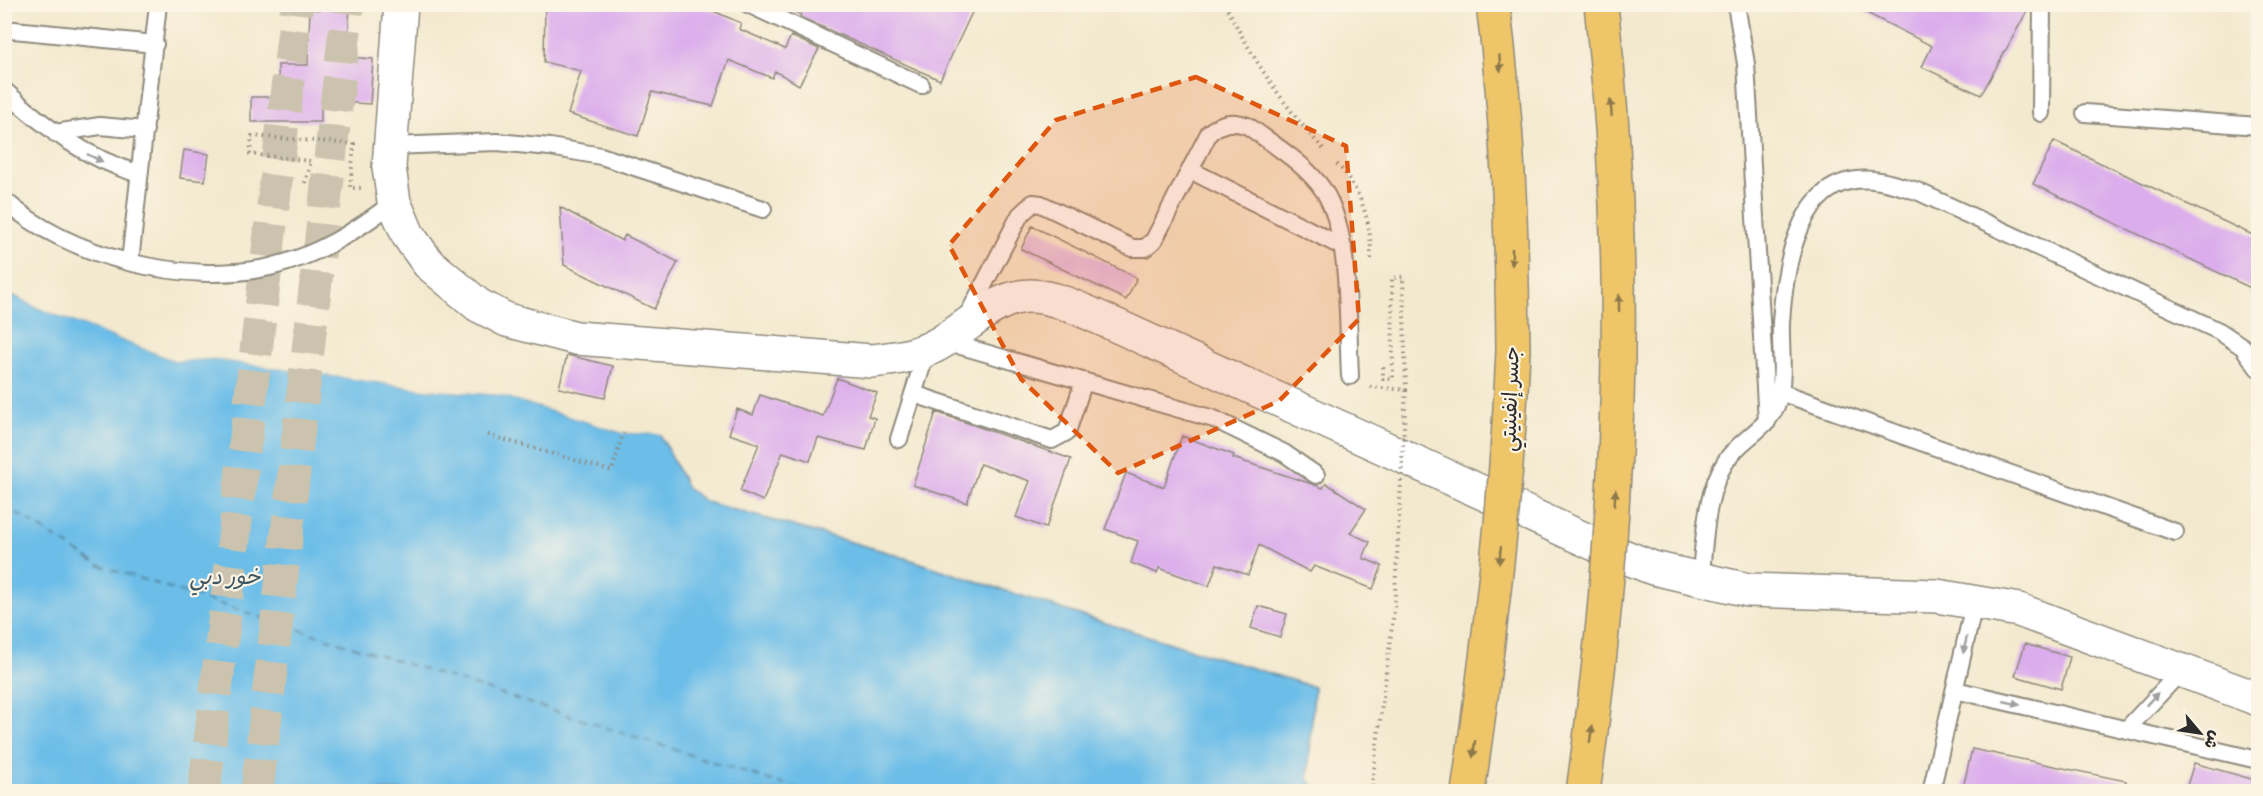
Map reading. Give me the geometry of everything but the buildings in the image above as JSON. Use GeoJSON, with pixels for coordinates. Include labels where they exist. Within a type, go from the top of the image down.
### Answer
{"type":"FeatureCollection","features":[{"type":"Feature","properties":{"kind":"highway","name":"جسر إنفينيتي"},"geometry":{"type":"LineString","coordinates":[[1468,792],[1500,553],[1509,452],[1513,350],[1512,249],[1507,147],[1493,4]]}},
{"type":"Feature","properties":{"kind":"highway"},"geometry":{"type":"LineString","coordinates":[[1583,792],[1608,588],[1620,373],[1615,159],[1601,4]]}},
{"type":"Feature","properties":{"kind":"street"},"geometry":{"type":"LineString","coordinates":[[401,4],[391,146],[393,195],[408,234],[428,263],[478,306],[507,320],[576,338],[611,342],[872,361],[898,358],[943,341],[994,307],[1012,298],[1032,296],[1052,299],[1102,319],[1341,426],[1608,550],[1653,568],[1700,581],[1748,590],[1937,596],[1976,600],[2059,623],[2259,699]]}},
{"type":"Feature","properties":{"kind":"lane"},"geometry":{"type":"LineString","coordinates":[[130,261],[158,4]]}},
{"type":"Feature","properties":{"kind":"lane"},"geometry":{"type":"LineString","coordinates":[[748,4],[921,85]]}},
{"type":"Feature","properties":{"kind":"lane"},"geometry":{"type":"LineString","coordinates":[[1736,4],[1746,64],[1767,422]]}},
{"type":"Feature","properties":{"kind":"lane"},"geometry":{"type":"LineString","coordinates":[[2041,113],[2042,4]]}},
{"type":"Feature","properties":{"kind":"lane"},"geometry":{"type":"LineString","coordinates":[[4,29],[155,44]]}},
{"type":"Feature","properties":{"kind":"lane"},"geometry":{"type":"LineString","coordinates":[[4,90],[55,133],[95,158],[139,174]]}},
{"type":"Feature","properties":{"kind":"lane"},"geometry":{"type":"LineString","coordinates":[[2085,113],[2259,126]]}},
{"type":"Feature","properties":{"kind":"lane"},"geometry":{"type":"LineString","coordinates":[[899,439],[914,394],[943,341],[1026,208],[1033,203],[1041,204],[1132,248],[1145,248],[1154,240],[1209,133],[1218,125],[1228,122],[1248,126],[1300,165],[1324,192],[1339,228],[1343,247],[1350,376]]}},
{"type":"Feature","properties":{"kind":"lane"},"geometry":{"type":"LineString","coordinates":[[55,133],[100,126],[145,130]]}},
{"type":"Feature","properties":{"kind":"lane"},"geometry":{"type":"LineString","coordinates":[[391,146],[498,142],[575,151],[601,156],[763,209]]}},
{"type":"Feature","properties":{"kind":"lane"},"geometry":{"type":"LineString","coordinates":[[1190,170],[1343,247]]}},
{"type":"Feature","properties":{"kind":"lane"},"geometry":{"type":"LineString","coordinates":[[1700,581],[1712,495],[1718,476],[1738,448],[1767,422],[1780,392],[1781,321],[1788,268],[1802,222],[1822,193],[1850,181],[1882,181],[1917,191],[2219,331],[2243,347],[2259,368]]}},
{"type":"Feature","properties":{"kind":"lane"},"geometry":{"type":"LineString","coordinates":[[4,200],[18,213],[62,238],[130,261],[176,272],[223,273],[270,267],[315,252],[357,231],[393,195]]}},
{"type":"Feature","properties":{"kind":"lane"},"geometry":{"type":"LineString","coordinates":[[943,341],[1214,419],[1284,453],[1316,475]]}},
{"type":"Feature","properties":{"kind":"lane"},"geometry":{"type":"LineString","coordinates":[[914,394],[1052,440],[1067,432],[1084,381]]}},
{"type":"Feature","properties":{"kind":"lane"},"geometry":{"type":"LineString","coordinates":[[1780,392],[2175,532]]}},
{"type":"Feature","properties":{"kind":"lane"},"geometry":{"type":"LineString","coordinates":[[1931,792],[1976,600]]}},
{"type":"Feature","properties":{"kind":"lane"},"geometry":{"type":"LineString","coordinates":[[2126,730],[2181,671]]}},
{"type":"Feature","properties":{"kind":"lane"},"geometry":{"type":"LineString","coordinates":[[1955,690],[2259,760]]}},
{"type":"Feature","properties":{"kind":"path"},"geometry":{"type":"LineString","coordinates":[[305,183],[310,160],[250,154],[252,136],[354,144],[350,188],[393,195]]}},
{"type":"Feature","properties":{"kind":"path"},"geometry":{"type":"LineString","coordinates":[[1371,792],[1394,611],[1406,390],[1403,277],[1392,278],[1393,379],[1383,379],[1383,367]]}},
{"type":"Feature","properties":{"kind":"path"},"geometry":{"type":"LineString","coordinates":[[489,435],[612,471],[623,433]]}},
{"type":"Feature","properties":{"kind":"highlighted area"},"geometry":{"type":"Polygon","coordinates":[[[1196,77],[1346,146],[1359,319],[1279,401],[1118,473],[1021,379],[949,245],[1056,120],[1196,77]]]}},
{"type":"Feature","properties":{"kind":"water","name":"خور دبي"},"geometry":{"type":"Polygon","coordinates":[[[4,290],[36,307],[176,361],[212,359],[424,389],[500,395],[623,433],[660,434],[687,488],[706,502],[887,552],[1086,617],[1314,687],[1308,779],[1317,791],[5,791],[4,290]]]}},
{"type":"Feature","properties":{"kind":"pier"},"geometry":{"type":"Polygon","coordinates":[[[5,288],[37,305],[176,358],[212,356],[424,386],[500,392],[623,430],[660,431],[660,434],[623,433],[500,395],[424,389],[212,359],[176,361],[36,307],[5,288]]]}},
{"type":"Feature","properties":{"kind":"ferry route"},"geometry":{"type":"LineString","coordinates":[[4,505],[98,565],[807,792]]}},
{"type":"Feature","properties":{"kind":"tunnel"},"geometry":{"type":"LineString","coordinates":[[204,792],[297,4]]}},
{"type":"Feature","properties":{"kind":"tunnel"},"geometry":{"type":"LineString","coordinates":[[257,792],[348,4]]}}]}
